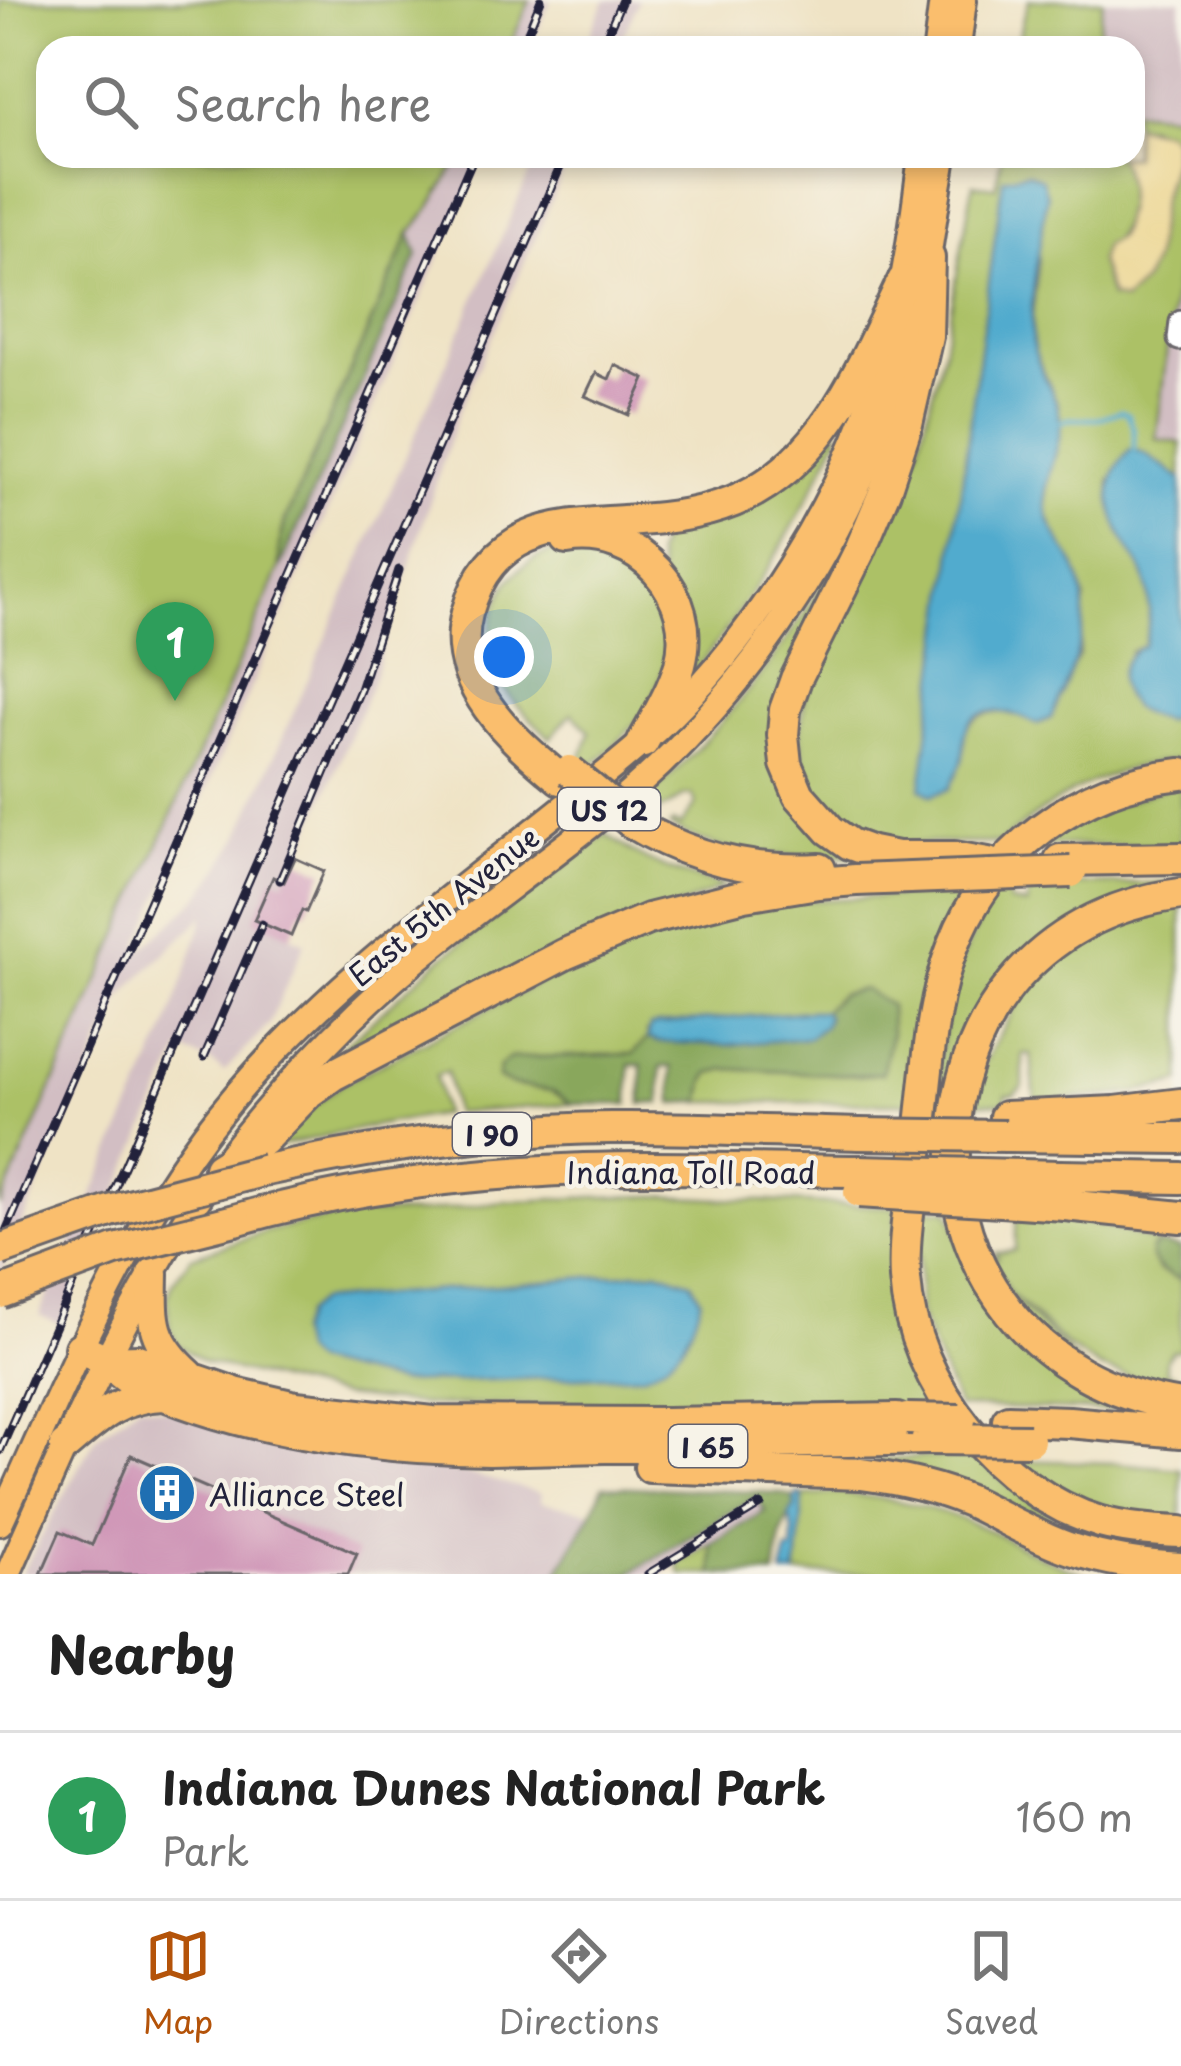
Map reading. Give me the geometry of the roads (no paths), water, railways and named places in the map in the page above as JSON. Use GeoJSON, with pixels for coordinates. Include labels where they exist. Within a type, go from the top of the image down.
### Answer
{"type":"FeatureCollection","features":[{"type":"Feature","properties":{"kind":"highway"},"geometry":{"type":"LineString","coordinates":[[854,864],[799,795],[786,764],[785,710],[860,550],[907,424],[927,336],[929,258]]}},
{"type":"Feature","properties":{"kind":"highway"},"geometry":{"type":"LineString","coordinates":[[818,883],[726,876],[664,855],[505,727],[476,688],[464,645],[465,622],[479,581],[512,544],[532,534],[575,523],[698,513],[735,502],[769,483],[794,461],[836,408],[903,281]]}},
{"type":"Feature","properties":{"kind":"highway"},"geometry":{"type":"LineString","coordinates":[[565,775],[512,717],[482,663],[480,623],[494,586],[506,569],[538,547],[576,537],[620,545],[660,572],[675,594],[684,640],[680,665],[643,742]]}},
{"type":"Feature","properties":{"kind":"highway"},"geometry":{"type":"LineString","coordinates":[[1177,1532],[1096,1521],[1063,1507],[1005,1468],[944,1399],[926,1366],[905,1279],[910,1208],[940,991],[965,918],[985,887],[1040,828],[1114,788],[1181,774]]}},
{"type":"Feature","properties":{"kind":"highway"},"geometry":{"type":"LineString","coordinates":[[627,826],[728,863],[758,868],[1066,866],[1181,858]]}},
{"type":"Feature","properties":{"kind":"highway"},"geometry":{"type":"LineString","coordinates":[[219,1168],[263,1140],[309,1092],[333,1075],[606,934],[698,904],[818,883],[872,852],[988,863],[1181,871]]}},
{"type":"Feature","properties":{"kind":"highway"},"geometry":{"type":"LineString","coordinates":[[1181,894],[1118,909],[1091,921],[1059,941],[1008,990],[987,1019],[962,1079],[954,1170],[960,1217],[972,1251],[988,1283],[1036,1341],[1092,1379],[1132,1396],[1181,1406]]}},
{"type":"Feature","properties":{"kind":"highway"},"geometry":{"type":"LineString","coordinates":[[1006,1126],[1181,1104]]}},
{"type":"Feature","properties":{"kind":"highway","name":"Indiana Toll Road"},"geometry":{"type":"LineString","coordinates":[[0,1250],[110,1211],[266,1170],[353,1152],[484,1135],[612,1128],[1006,1126],[1181,1138]]}},
{"type":"Feature","properties":{"kind":"highway","name":"Indiana Toll Road"},"geometry":{"type":"LineString","coordinates":[[0,1293],[115,1250],[304,1202],[524,1172],[605,1169],[676,1184],[858,1182],[1062,1190]]}},
{"type":"Feature","properties":{"kind":"highway"},"geometry":{"type":"LineString","coordinates":[[1062,1190],[1181,1178]]}},
{"type":"Feature","properties":{"kind":"highway"},"geometry":{"type":"LineString","coordinates":[[1062,1190],[1181,1217]]}},
{"type":"Feature","properties":{"kind":"highway"},"geometry":{"type":"LineString","coordinates":[[65,1446],[122,1402],[181,1387],[152,1322],[153,1274]]}},
{"type":"Feature","properties":{"kind":"highway","name":"I 65"},"geometry":{"type":"LineString","coordinates":[[93,1354],[130,1380],[329,1413],[433,1423],[1018,1430],[1181,1452]]}},
{"type":"Feature","properties":{"kind":"highway","name":"I 65"},"geometry":{"type":"LineString","coordinates":[[181,1387],[277,1427],[430,1449],[917,1429]]}},
{"type":"Feature","properties":{"kind":"highway","name":"I 65"},"geometry":{"type":"LineString","coordinates":[[1018,1430],[1070,1422],[1181,1432]]}},
{"type":"Feature","properties":{"kind":"highway"},"geometry":{"type":"LineString","coordinates":[[373,1443],[377,1432],[388,1430],[442,1435],[560,1432],[586,1424]]}},
{"type":"Feature","properties":{"kind":"highway"},"geometry":{"type":"LineString","coordinates":[[489,1450],[533,1460],[891,1478],[970,1502],[1065,1548],[1137,1566],[1181,1568]]}},
{"type":"Feature","properties":{"kind":"main road"},"geometry":{"type":"LineString","coordinates":[[937,36],[942,0]]}},
{"type":"Feature","properties":{"kind":"main road"},"geometry":{"type":"LineString","coordinates":[[960,36],[964,0]]}},
{"type":"Feature","properties":{"kind":"main road","name":"East 5th Avenue"},"geometry":{"type":"LineString","coordinates":[[8,1574],[65,1446],[93,1354],[147,1216],[185,1158],[301,1024],[357,973],[643,742],[717,664],[784,574],[842,470],[886,354],[920,168]]}},
{"type":"Feature","properties":{"kind":"main road","name":"East 5th Avenue"},"geometry":{"type":"LineString","coordinates":[[0,1523],[93,1354],[153,1274],[219,1168],[261,1116],[375,998],[438,942],[633,790],[739,680],[806,586],[866,471],[903,369],[929,258],[942,168]]}},
{"type":"Feature","properties":{"kind":"water"},"geometry":{"type":"Polygon","coordinates":[[[1027,172],[1042,179],[1047,196],[1032,324],[1035,353],[1060,418],[1046,490],[1047,511],[1082,587],[1083,626],[1074,663],[1051,718],[1037,724],[988,712],[971,720],[962,761],[949,789],[932,795],[921,788],[1003,178],[1027,172]]]}},
{"type":"Feature","properties":{"kind":"water"},"geometry":{"type":"Polygon","coordinates":[[[1130,450],[1142,452],[1181,479],[1181,698],[1176,715],[1165,721],[1137,710],[1121,684],[1123,666],[1144,646],[1149,618],[1141,568],[1112,509],[1115,473],[1130,450]]]}},
{"type":"Feature","properties":{"kind":"water"},"geometry":{"type":"Polygon","coordinates":[[[823,1011],[827,1016],[825,1025],[809,1038],[725,1045],[648,1038],[650,1026],[658,1024],[823,1011]]]}},
{"type":"Feature","properties":{"kind":"water"},"geometry":{"type":"Polygon","coordinates":[[[658,1271],[691,1282],[701,1299],[681,1346],[665,1363],[642,1375],[399,1383],[313,1363],[301,1351],[297,1333],[305,1313],[319,1301],[658,1271]]]}},
{"type":"Feature","properties":{"kind":"water"},"geometry":{"type":"Polygon","coordinates":[[[798,1494],[803,1496],[796,1574],[782,1574],[787,1551],[792,1550],[789,1515],[798,1494]]]}},
{"type":"Feature","properties":{"kind":"waterway"},"geometry":{"type":"LineString","coordinates":[[1059,423],[1121,411],[1128,414],[1134,430],[1134,451]]}},
{"type":"Feature","properties":{"kind":"railway"},"geometry":{"type":"LineString","coordinates":[[526,36],[541,0]]}},
{"type":"Feature","properties":{"kind":"railway"},"geometry":{"type":"LineString","coordinates":[[606,36],[622,0]]}},
{"type":"Feature","properties":{"kind":"railway"},"geometry":{"type":"LineString","coordinates":[[0,1245],[469,168]]}},
{"type":"Feature","properties":{"kind":"railway"},"geometry":{"type":"LineString","coordinates":[[0,1451],[560,168]]}},
{"type":"Feature","properties":{"kind":"railway"},"geometry":{"type":"LineString","coordinates":[[280,880],[360,690],[399,570]]}},
{"type":"Feature","properties":{"kind":"railway"},"geometry":{"type":"LineString","coordinates":[[204,1057],[262,924]]}},
{"type":"Feature","properties":{"kind":"railway"},"geometry":{"type":"LineString","coordinates":[[648,1574],[761,1505]]}},
{"type":"Feature","properties":{"kind":"place","name":"Indiana Dunes National Park"},"geometry":{"type":"Point","coordinates":[175,701]}},
{"type":"Feature","properties":{"kind":"place","name":"Alliance Steel"},"geometry":{"type":"Point","coordinates":[167,1493]}}]}
